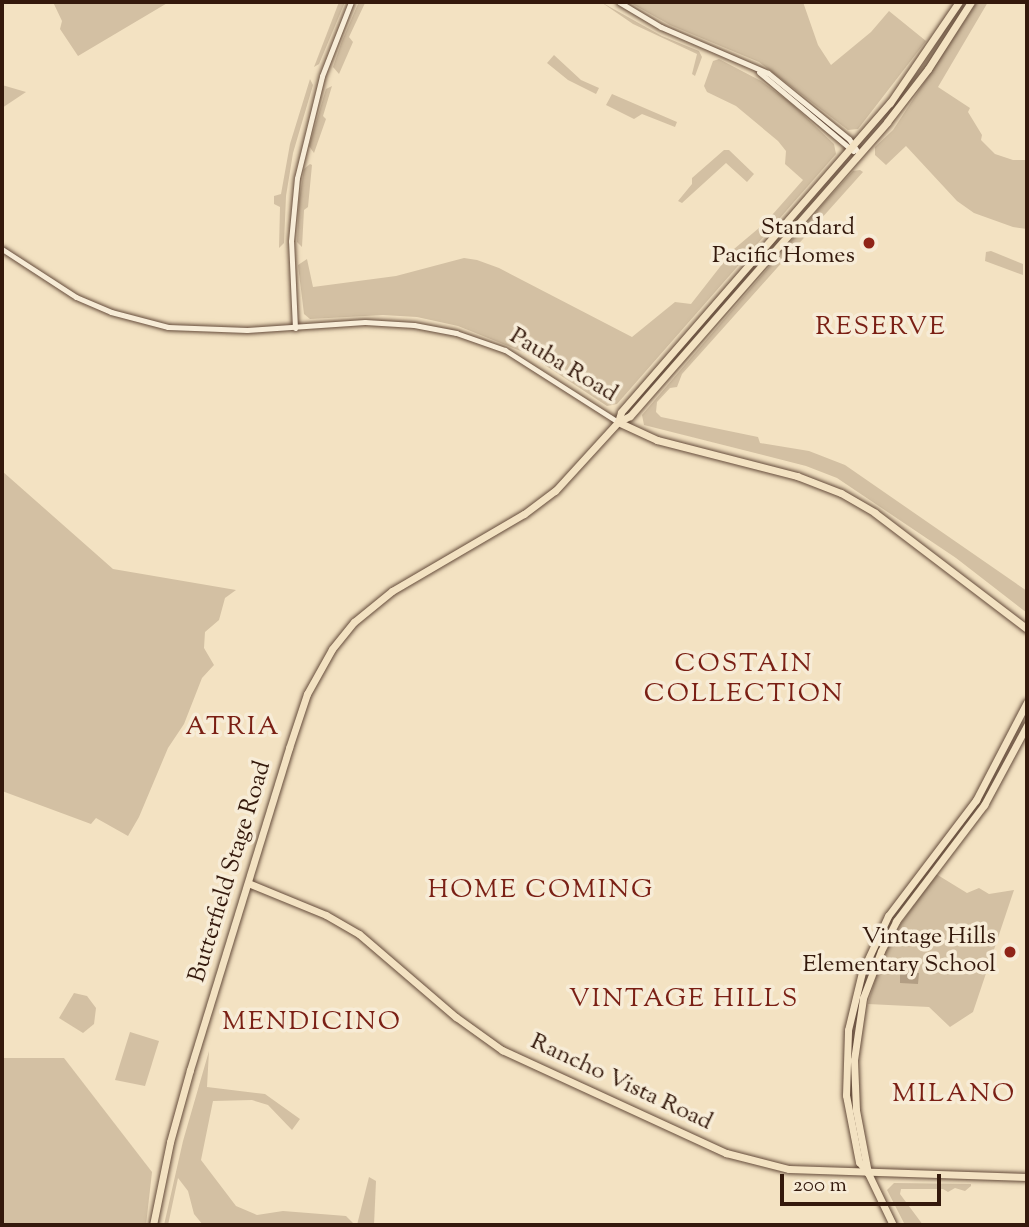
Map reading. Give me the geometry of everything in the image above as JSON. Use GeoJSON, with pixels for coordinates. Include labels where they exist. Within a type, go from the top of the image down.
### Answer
{"type":"FeatureCollection","features":[{"type":"Feature","properties":{"kind":"main road","name":"Butterfield Stage Road"},"geometry":{"type":"LineString","coordinates":[[618,422],[621,412],[911,76],[960,2]]}},
{"type":"Feature","properties":{"kind":"main road","name":"Butterfield Stage Road"},"geometry":{"type":"LineString","coordinates":[[153,1225],[176,1120],[306,694],[324,661],[343,635],[392,591],[537,505],[565,481],[618,422],[630,416],[859,154],[922,77],[971,2]]}},
{"type":"Feature","properties":{"kind":"main road","name":"Pauba Road"},"geometry":{"type":"LineString","coordinates":[[618,422],[657,440],[797,476],[841,493],[875,513],[1027,629]]}},
{"type":"Feature","properties":{"kind":"main road"},"geometry":{"type":"LineString","coordinates":[[869,1173],[859,1162],[846,1096],[848,1030],[862,972],[888,916],[976,800],[1027,702]]}},
{"type":"Feature","properties":{"kind":"main road"},"geometry":{"type":"LineString","coordinates":[[893,1225],[869,1173],[853,1085],[858,1031],[871,975],[896,921],[984,805],[1027,725]]}},
{"type":"Feature","properties":{"kind":"main road","name":"Rancho Vista Road"},"geometry":{"type":"LineString","coordinates":[[248,883],[326,915],[359,934],[474,1032],[531,1065],[726,1153],[789,1169],[1027,1177]]}},
{"type":"Feature","properties":{"kind":"street"},"geometry":{"type":"LineString","coordinates":[[295,328],[291,241],[296,178],[322,76],[351,2]]}},
{"type":"Feature","properties":{"kind":"street"},"geometry":{"type":"LineString","coordinates":[[619,2],[661,27],[755,68],[859,154]]}},
{"type":"Feature","properties":{"kind":"street","name":"Pauba Road"},"geometry":{"type":"LineString","coordinates":[[2,249],[76,297],[125,316],[168,327],[204,331],[365,322],[434,327],[468,336],[522,360],[618,422]]}},
{"type":"Feature","properties":{"kind":"shaded area"},"geometry":{"type":"Polygon","coordinates":[[[53,2],[169,2],[78,56],[60,29],[62,21],[53,2]]]}},
{"type":"Feature","properties":{"kind":"shaded area"},"geometry":{"type":"Polygon","coordinates":[[[339,2],[345,2],[319,64],[314,67],[339,2]]]}},
{"type":"Feature","properties":{"kind":"shaded area"},"geometry":{"type":"Polygon","coordinates":[[[601,2],[662,36],[699,51],[702,57],[695,76],[692,74],[697,54],[633,24],[601,2]]]}},
{"type":"Feature","properties":{"kind":"shaded area"},"geometry":{"type":"Polygon","coordinates":[[[629,2],[803,2],[818,45],[831,65],[871,32],[889,11],[926,41],[858,129],[848,130],[759,62],[670,25],[629,2]]]}},
{"type":"Feature","properties":{"kind":"shaded area"},"geometry":{"type":"Polygon","coordinates":[[[963,2],[967,2],[926,67],[865,139],[923,65],[963,2]]]}},
{"type":"Feature","properties":{"kind":"shaded area"},"geometry":{"type":"Polygon","coordinates":[[[977,2],[988,2],[938,87],[970,108],[968,112],[982,135],[981,140],[995,154],[1013,160],[1027,160],[1027,229],[1013,227],[974,213],[957,201],[906,146],[886,165],[875,155],[875,147],[893,130],[977,2]]]}},
{"type":"Feature","properties":{"kind":"shaded area"},"geometry":{"type":"Polygon","coordinates":[[[365,3],[349,37],[353,42],[339,74],[333,67],[342,41],[358,4],[365,3]]]}},
{"type":"Feature","properties":{"kind":"shaded area"},"geometry":{"type":"Polygon","coordinates":[[[554,55],[581,80],[599,88],[596,94],[568,80],[547,63],[554,55]]]}},
{"type":"Feature","properties":{"kind":"shaded area"},"geometry":{"type":"Polygon","coordinates":[[[719,59],[761,81],[791,103],[834,144],[836,154],[617,404],[607,406],[528,354],[458,326],[417,317],[383,315],[310,319],[304,314],[298,265],[307,259],[313,287],[396,276],[464,258],[477,260],[499,268],[632,337],[675,302],[691,304],[734,249],[765,223],[803,180],[785,164],[786,151],[778,141],[736,106],[707,92],[704,86],[713,61],[719,59]]]}},
{"type":"Feature","properties":{"kind":"shaded area"},"geometry":{"type":"Polygon","coordinates":[[[310,79],[313,85],[293,153],[286,196],[284,243],[279,248],[280,207],[274,204],[274,196],[281,194],[290,144],[310,79]]]}},
{"type":"Feature","properties":{"kind":"shaded area"},"geometry":{"type":"Polygon","coordinates":[[[2,85],[26,92],[2,108],[2,85]]]}},
{"type":"Feature","properties":{"kind":"shaded area"},"geometry":{"type":"Polygon","coordinates":[[[332,86],[323,116],[326,119],[314,153],[309,146],[326,89],[332,86]]]}},
{"type":"Feature","properties":{"kind":"shaded area"},"geometry":{"type":"Polygon","coordinates":[[[612,94],[677,122],[675,127],[642,114],[634,119],[606,105],[612,94]]]}},
{"type":"Feature","properties":{"kind":"shaded area"},"geometry":{"type":"Polygon","coordinates":[[[724,150],[729,150],[754,174],[747,182],[726,163],[682,203],[678,201],[692,184],[692,178],[724,150]]]}},
{"type":"Feature","properties":{"kind":"shaded area"},"geometry":{"type":"Polygon","coordinates":[[[310,164],[308,207],[304,210],[302,247],[297,242],[299,201],[304,169],[310,164]]]}},
{"type":"Feature","properties":{"kind":"shaded area"},"geometry":{"type":"Polygon","coordinates":[[[853,171],[863,172],[682,374],[677,387],[670,388],[657,402],[656,412],[661,417],[758,437],[760,443],[809,451],[845,465],[1027,591],[1027,613],[956,558],[837,478],[806,466],[644,425],[642,415],[822,205],[853,171]]]}},
{"type":"Feature","properties":{"kind":"shaded area"},"geometry":{"type":"Polygon","coordinates":[[[814,195],[737,290],[628,413],[666,365],[814,195]]]}},
{"type":"Feature","properties":{"kind":"shaded area"},"geometry":{"type":"Polygon","coordinates":[[[991,251],[1023,264],[1023,275],[985,261],[986,252],[991,251]]]}},
{"type":"Feature","properties":{"kind":"shaded area"},"geometry":{"type":"Polygon","coordinates":[[[2,471],[113,569],[236,590],[225,598],[219,620],[205,632],[204,648],[214,665],[202,678],[184,724],[168,748],[139,817],[128,836],[96,818],[91,824],[2,791],[2,471]]]}},
{"type":"Feature","properties":{"kind":"shaded area"},"geometry":{"type":"Polygon","coordinates":[[[936,874],[967,893],[979,888],[989,894],[1014,890],[973,1012],[950,1027],[929,1007],[868,1004],[879,966],[897,929],[936,874]]]}},
{"type":"Feature","properties":{"kind":"shaded area"},"geometry":{"type":"Polygon","coordinates":[[[900,972],[919,973],[918,984],[900,983],[900,972]]]}},
{"type":"Feature","properties":{"kind":"shaded area"},"geometry":{"type":"Polygon","coordinates":[[[74,993],[87,996],[96,1008],[94,1024],[83,1033],[59,1018],[74,993]]]}},
{"type":"Feature","properties":{"kind":"shaded area"},"geometry":{"type":"Polygon","coordinates":[[[130,1032],[159,1041],[145,1086],[115,1080],[130,1032]]]}},
{"type":"Feature","properties":{"kind":"shaded area"},"geometry":{"type":"Polygon","coordinates":[[[209,1051],[207,1087],[265,1094],[300,1119],[292,1130],[268,1105],[252,1100],[213,1101],[201,1160],[236,1206],[257,1215],[283,1211],[346,1216],[355,1225],[203,1225],[194,1214],[188,1191],[178,1178],[168,1225],[164,1225],[183,1141],[209,1051]]]}},
{"type":"Feature","properties":{"kind":"shaded area"},"geometry":{"type":"Polygon","coordinates":[[[2,1058],[64,1058],[152,1172],[146,1225],[2,1225],[2,1058]]]}},
{"type":"Feature","properties":{"kind":"shaded area"},"geometry":{"type":"Polygon","coordinates":[[[369,1177],[376,1181],[374,1225],[357,1225],[369,1177]]]}},
{"type":"Feature","properties":{"kind":"shaded area"},"geometry":{"type":"Polygon","coordinates":[[[894,1183],[971,1186],[965,1191],[955,1188],[948,1192],[943,1189],[901,1189],[900,1194],[923,1225],[905,1225],[887,1190],[894,1183]]]}},
{"type":"Feature","properties":{"kind":"place","name":"Standard Pacific Homes"},"geometry":{"type":"Point","coordinates":[869,243]}},
{"type":"Feature","properties":{"kind":"place","name":"Vintage Hills Elementary School"},"geometry":{"type":"Point","coordinates":[1010,952]}},
{"type":"Feature","properties":{"kind":"district","name":"RESERVE"},"geometry":{"type":"Point","coordinates":[881,328]}},
{"type":"Feature","properties":{"kind":"district","name":"COSTAIN COLLECTION"},"geometry":{"type":"Point","coordinates":[744,680]}},
{"type":"Feature","properties":{"kind":"district","name":"ATRIA"},"geometry":{"type":"Point","coordinates":[233,728]}},
{"type":"Feature","properties":{"kind":"district","name":"HOME COMING"},"geometry":{"type":"Point","coordinates":[541,891]}},
{"type":"Feature","properties":{"kind":"district","name":"VINTAGE HILLS"},"geometry":{"type":"Point","coordinates":[684,1000]}},
{"type":"Feature","properties":{"kind":"district","name":"MENDICINO"},"geometry":{"type":"Point","coordinates":[312,1023]}},
{"type":"Feature","properties":{"kind":"district","name":"MILANO"},"geometry":{"type":"Point","coordinates":[954,1095]}}]}
